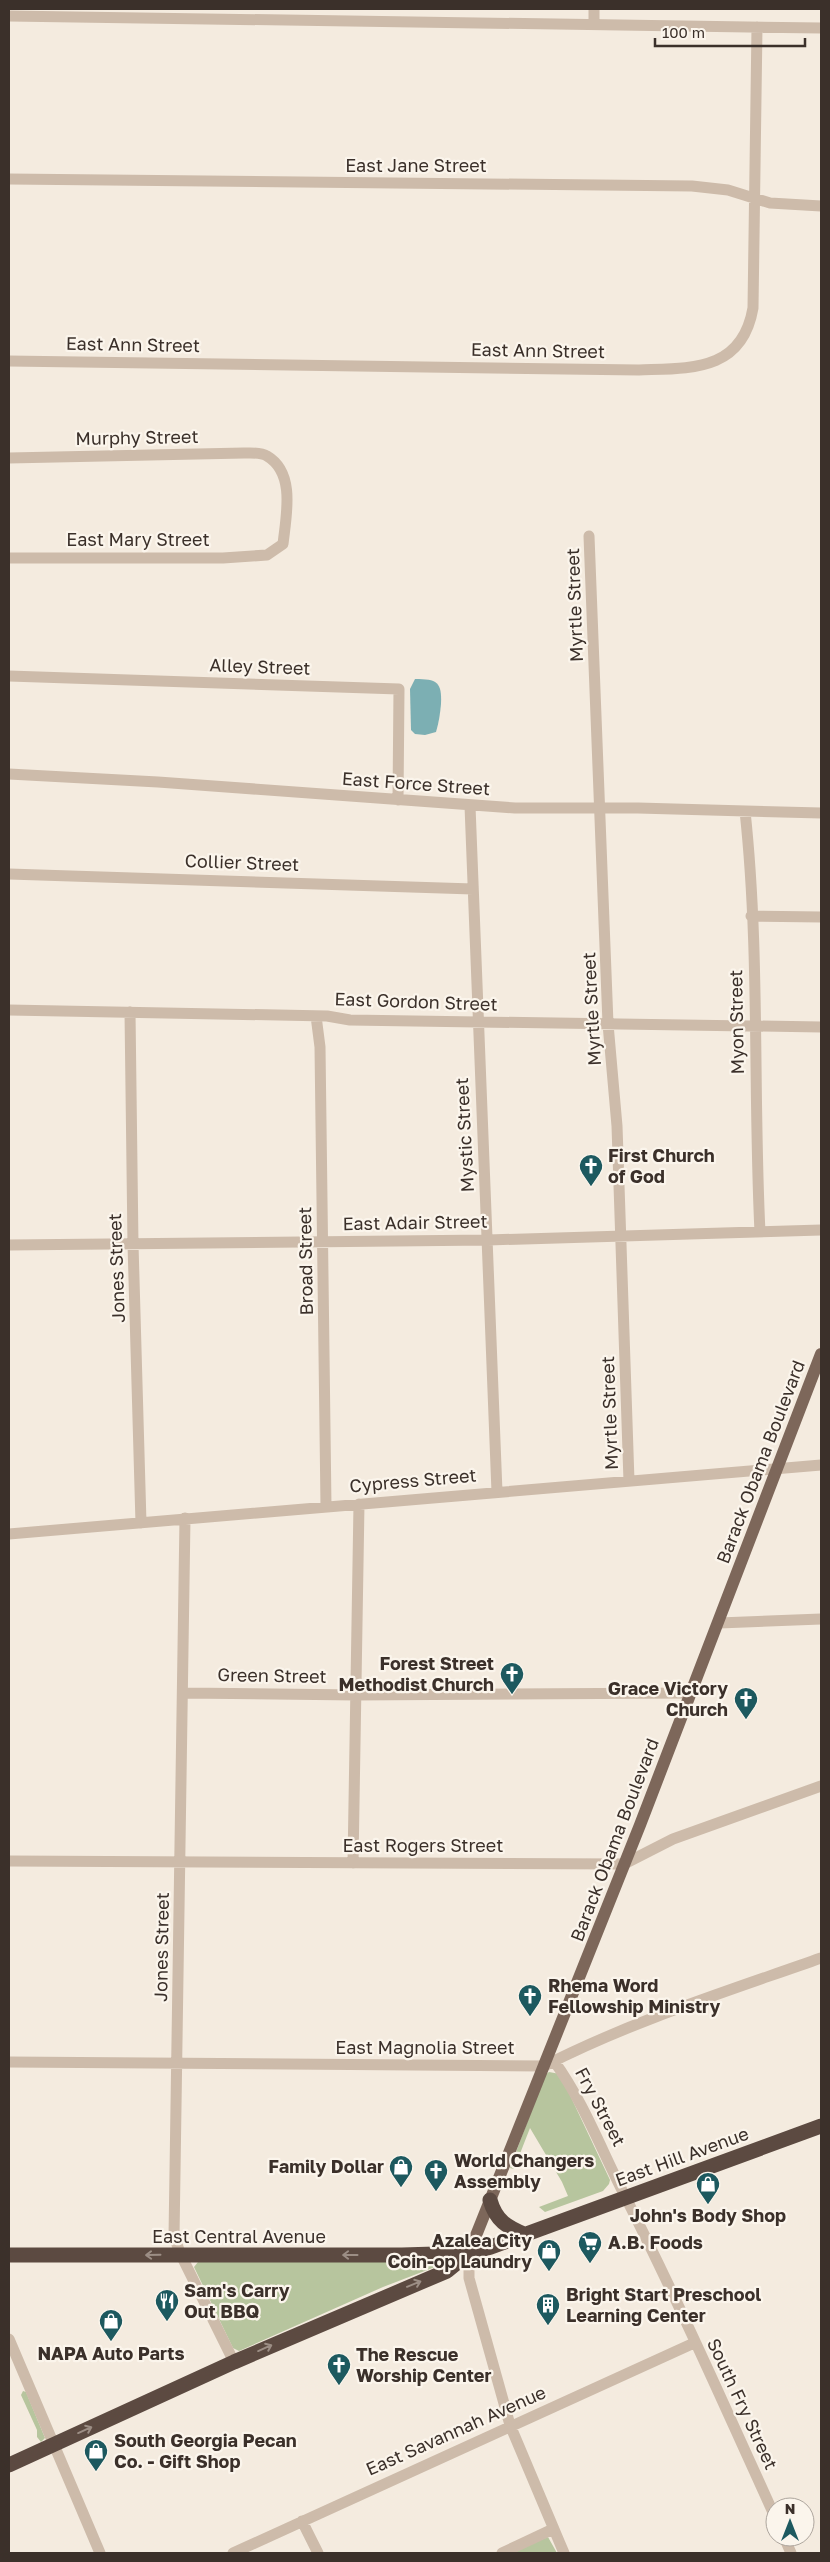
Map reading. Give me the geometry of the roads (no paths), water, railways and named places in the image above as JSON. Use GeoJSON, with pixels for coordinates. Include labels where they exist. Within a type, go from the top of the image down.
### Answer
{"type":"FeatureCollection","features":[{"type":"Feature","properties":{"kind":"highway","name":"East Hill Avenue"},"geometry":{"type":"LineString","coordinates":[[9,2464],[234,2362],[447,2271],[469,2253],[526,2235],[821,2126]]}},
{"type":"Feature","properties":{"kind":"highway"},"geometry":{"type":"LineString","coordinates":[[490,2200],[501,2223],[526,2235]]}},
{"type":"Feature","properties":{"kind":"highway","name":"East Central Avenue"},"geometry":{"type":"LineString","coordinates":[[9,2255],[410,2255],[469,2253]]}},
{"type":"Feature","properties":{"kind":"main road","name":"Barack Obama Boulevard"},"geometry":{"type":"LineString","coordinates":[[469,2253],[549,2064],[624,1864],[720,1623],[821,1354]]}},
{"type":"Feature","properties":{"kind":"street"},"geometry":{"type":"LineString","coordinates":[[594,9],[594,24]]}},
{"type":"Feature","properties":{"kind":"street"},"geometry":{"type":"LineString","coordinates":[[9,16],[821,28]]}},
{"type":"Feature","properties":{"kind":"street","name":"East Ann Street"},"geometry":{"type":"LineString","coordinates":[[9,361],[639,370],[690,368],[706,365],[723,358],[743,336],[751,318],[754,297],[757,27]]}},
{"type":"Feature","properties":{"kind":"street","name":"East Jane Street"},"geometry":{"type":"LineString","coordinates":[[9,180],[692,186],[728,190],[770,203],[821,206]]}},
{"type":"Feature","properties":{"kind":"street","name":"Murphy Street"},"geometry":{"type":"LineString","coordinates":[[9,458],[244,453],[266,455],[279,466],[286,482],[283,544],[267,555]]}},
{"type":"Feature","properties":{"kind":"street","name":"Myrtle Street"},"geometry":{"type":"LineString","coordinates":[[589,536],[608,1024],[617,1126],[630,1481]]}},
{"type":"Feature","properties":{"kind":"street","name":"East Mary Street"},"geometry":{"type":"LineString","coordinates":[[9,558],[223,558],[267,555]]}},
{"type":"Feature","properties":{"kind":"street","name":"Alley Street"},"geometry":{"type":"LineString","coordinates":[[9,676],[399,689],[398,800]]}},
{"type":"Feature","properties":{"kind":"street","name":"East Force Street"},"geometry":{"type":"LineString","coordinates":[[9,774],[158,782],[532,809],[600,807],[821,813]]}},
{"type":"Feature","properties":{"kind":"street","name":"Mystic Street"},"geometry":{"type":"LineString","coordinates":[[470,806],[477,1022],[488,1240],[497,1492]]}},
{"type":"Feature","properties":{"kind":"street","name":"Myon Street"},"geometry":{"type":"LineString","coordinates":[[744,811],[751,916],[760,1232]]}},
{"type":"Feature","properties":{"kind":"street","name":"Collier Street"},"geometry":{"type":"LineString","coordinates":[[9,874],[473,889]]}},
{"type":"Feature","properties":{"kind":"street"},"geometry":{"type":"LineString","coordinates":[[751,916],[821,917]]}},
{"type":"Feature","properties":{"kind":"street","name":"East Gordon Street"},"geometry":{"type":"LineString","coordinates":[[9,1010],[316,1016],[350,1020],[821,1027]]}},
{"type":"Feature","properties":{"kind":"street","name":"Jones Street"},"geometry":{"type":"LineString","coordinates":[[130,1012],[133,1244],[141,1523]]}},
{"type":"Feature","properties":{"kind":"street","name":"Broad Street"},"geometry":{"type":"LineString","coordinates":[[316,1016],[320,1046],[326,1506]]}},
{"type":"Feature","properties":{"kind":"street","name":"East Adair Street"},"geometry":{"type":"LineString","coordinates":[[9,1245],[488,1240],[821,1230]]}},
{"type":"Feature","properties":{"kind":"street","name":"Cypress Street"},"geometry":{"type":"LineString","coordinates":[[9,1534],[821,1465]]}},
{"type":"Feature","properties":{"kind":"street"},"geometry":{"type":"LineString","coordinates":[[354,1863],[360,1504]]}},
{"type":"Feature","properties":{"kind":"street","name":"Jones Street"},"geometry":{"type":"LineString","coordinates":[[185,1518],[174,2237],[234,2362]]}},
{"type":"Feature","properties":{"kind":"street"},"geometry":{"type":"LineString","coordinates":[[720,1623],[821,1619]]}},
{"type":"Feature","properties":{"kind":"street","name":"Green Street"},"geometry":{"type":"LineString","coordinates":[[183,1693],[356,1695],[691,1693]]}},
{"type":"Feature","properties":{"kind":"street","name":"East Rogers Street"},"geometry":{"type":"LineString","coordinates":[[9,1861],[624,1864],[674,1839],[821,1786]]}},
{"type":"Feature","properties":{"kind":"street","name":"East Magnolia Street"},"geometry":{"type":"LineString","coordinates":[[9,2062],[549,2064],[676,2009],[821,1958]]}},
{"type":"Feature","properties":{"kind":"street","name":"Fry Street"},"geometry":{"type":"LineString","coordinates":[[549,2064],[582,2103],[626,2198]]}},
{"type":"Feature","properties":{"kind":"street","name":"South Fry Street"},"geometry":{"type":"LineString","coordinates":[[626,2198],[652,2249],[765,2497]]}},
{"type":"Feature","properties":{"kind":"street"},"geometry":{"type":"LineString","coordinates":[[469,2253],[471,2285],[510,2425],[564,2553]]}},
{"type":"Feature","properties":{"kind":"street"},"geometry":{"type":"LineString","coordinates":[[9,2339],[100,2553]]}},
{"type":"Feature","properties":{"kind":"street","name":"East Savannah Avenue"},"geometry":{"type":"LineString","coordinates":[[233,2553],[510,2425],[694,2343]]}},
{"type":"Feature","properties":{"kind":"street"},"geometry":{"type":"LineString","coordinates":[[302,2521],[318,2553]]}},
{"type":"Feature","properties":{"kind":"street"},"geometry":{"type":"LineString","coordinates":[[502,2553],[553,2528]]}},
{"type":"Feature","properties":{"kind":"water"},"geometry":{"type":"Polygon","coordinates":[[[415,679],[433,681],[439,686],[441,704],[436,732],[425,735],[415,734],[411,730],[410,689],[415,679]]]}},
{"type":"Feature","properties":{"kind":"place","name":"First Church of God"},"geometry":{"type":"Point","coordinates":[591,1187]}},
{"type":"Feature","properties":{"kind":"place","name":"Forest Street Methodist Church"},"geometry":{"type":"Point","coordinates":[512,1695]}},
{"type":"Feature","properties":{"kind":"place","name":"Grace Victory Church"},"geometry":{"type":"Point","coordinates":[746,1720]}},
{"type":"Feature","properties":{"kind":"place","name":"Rhema Word Fellowship Ministry"},"geometry":{"type":"Point","coordinates":[530,2017]}},
{"type":"Feature","properties":{"kind":"place","name":"Family Dollar"},"geometry":{"type":"Point","coordinates":[401,2188]}},
{"type":"Feature","properties":{"kind":"place","name":"World Changers Assembly"},"geometry":{"type":"Point","coordinates":[436,2192]}},
{"type":"Feature","properties":{"kind":"place","name":"John's Body Shop"},"geometry":{"type":"Point","coordinates":[708,2205]}},
{"type":"Feature","properties":{"kind":"place","name":"A.B. Foods"},"geometry":{"type":"Point","coordinates":[590,2264]}},
{"type":"Feature","properties":{"kind":"place","name":"Azalea City Coin-op Laundry"},"geometry":{"type":"Point","coordinates":[549,2272]}},
{"type":"Feature","properties":{"kind":"place","name":"Sam's Carry Out BBQ"},"geometry":{"type":"Point","coordinates":[167,2322]}},
{"type":"Feature","properties":{"kind":"place","name":"Bright Start Preschool Learning Center"},"geometry":{"type":"Point","coordinates":[548,2326]}},
{"type":"Feature","properties":{"kind":"place","name":"NAPA Auto Parts"},"geometry":{"type":"Point","coordinates":[111,2342]}},
{"type":"Feature","properties":{"kind":"place","name":"The Rescue Worship Center"},"geometry":{"type":"Point","coordinates":[339,2386]}},
{"type":"Feature","properties":{"kind":"place","name":"South Georgia Pecan Co. - Gift Shop"},"geometry":{"type":"Point","coordinates":[96,2472]}}]}
